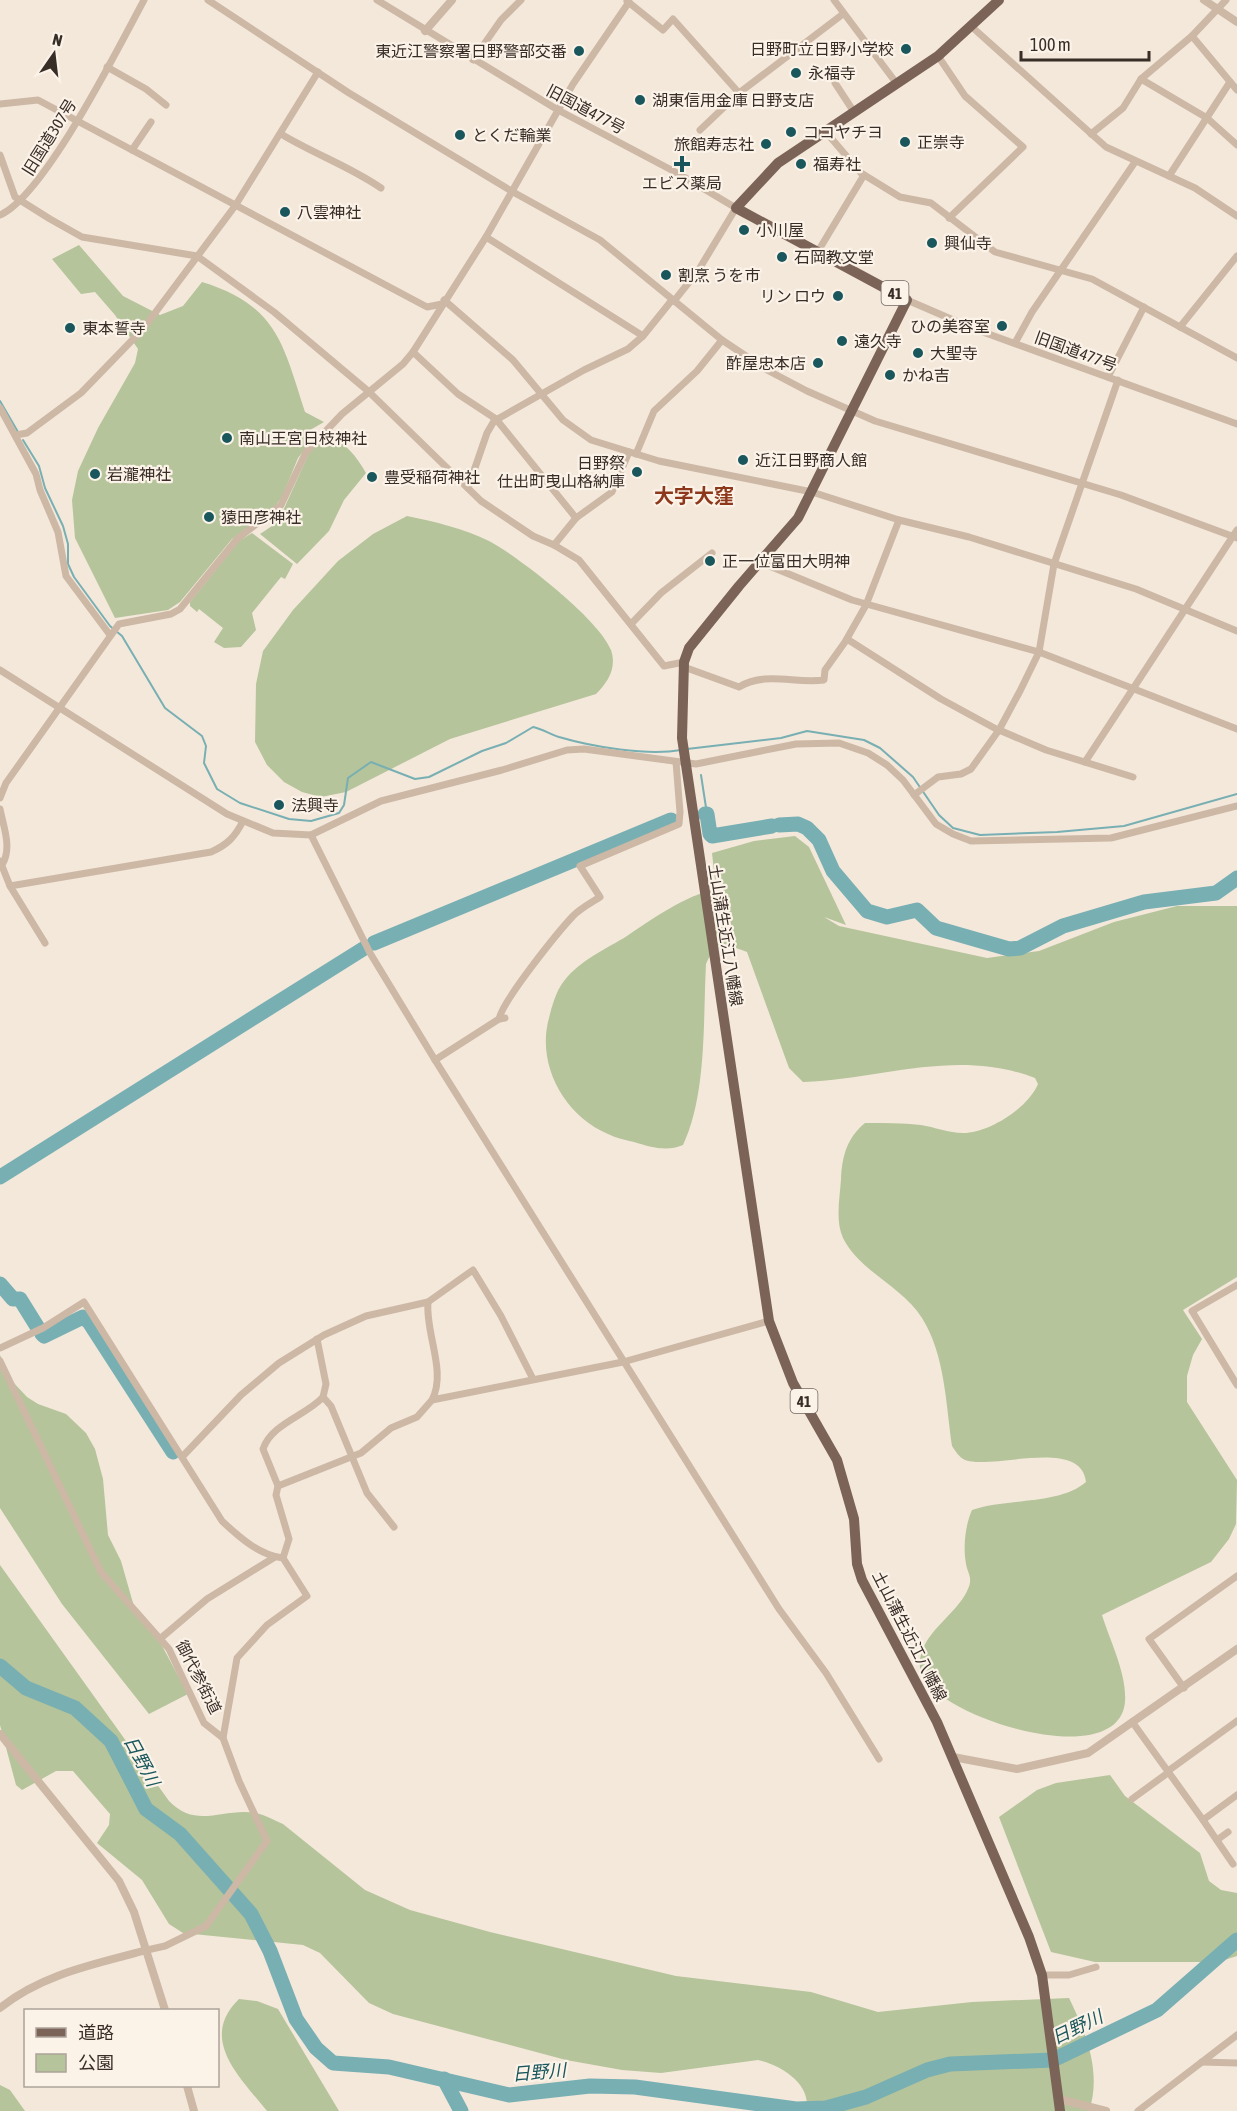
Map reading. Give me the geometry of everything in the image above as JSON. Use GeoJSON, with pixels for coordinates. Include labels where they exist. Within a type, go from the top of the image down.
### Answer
{"type":"FeatureCollection","features":[{"type":"Feature","properties":{"kind":"main road"},"geometry":{"type":"LineString","coordinates":[[736,208],[778,163],[938,56],[999,0]]}},
{"type":"Feature","properties":{"kind":"main road","name":"41"},"geometry":{"type":"LineString","coordinates":[[736,208],[907,300]]}},
{"type":"Feature","properties":{"kind":"main road","name":"土山蒲生近江八幡線"},"geometry":{"type":"LineString","coordinates":[[907,300],[812,492],[787,534],[697,637],[684,664],[682,761],[769,1321],[793,1383],[837,1460],[854,1519],[858,1564],[862,1580],[953,1757],[1029,1937],[1042,1976],[1060,2111]]}},
{"type":"Feature","properties":{"kind":"street","name":"旧国道307号"},"geometry":{"type":"LineString","coordinates":[[0,215],[21,202],[38,182],[144,0]]}},
{"type":"Feature","properties":{"kind":"street"},"geometry":{"type":"LineString","coordinates":[[208,0],[318,72],[513,192],[600,240],[722,340],[767,370],[850,412],[922,437],[1082,483],[1236,535],[1132,687],[1085,762]]}},
{"type":"Feature","properties":{"kind":"street"},"geometry":{"type":"LineString","coordinates":[[377,0],[425,30],[452,0]]}},
{"type":"Feature","properties":{"kind":"street"},"geometry":{"type":"LineString","coordinates":[[473,60],[501,20],[521,0]]}},
{"type":"Feature","properties":{"kind":"street"},"geometry":{"type":"LineString","coordinates":[[834,0],[897,84]]}},
{"type":"Feature","properties":{"kind":"street"},"geometry":{"type":"LineString","coordinates":[[1204,0],[1237,22]]}},
{"type":"Feature","properties":{"kind":"street"},"geometry":{"type":"LineString","coordinates":[[1091,134],[1123,108],[1141,80],[1192,36],[1226,0]]}},
{"type":"Feature","properties":{"kind":"street"},"geometry":{"type":"LineString","coordinates":[[0,798],[6,783],[118,625],[130,620],[171,614],[180,609],[237,539],[281,505],[306,452],[342,414],[403,364],[413,352],[513,192],[558,110],[628,1],[663,30],[673,20],[739,93]]}},
{"type":"Feature","properties":{"kind":"street"},"geometry":{"type":"LineString","coordinates":[[700,130],[739,93],[843,14]]}},
{"type":"Feature","properties":{"kind":"street"},"geometry":{"type":"LineString","coordinates":[[972,27],[1106,147],[1206,194],[1237,216]]}},
{"type":"Feature","properties":{"kind":"street","name":"旧国道477号"},"geometry":{"type":"LineString","coordinates":[[425,30],[558,110],[679,174],[736,208]]}},
{"type":"Feature","properties":{"kind":"street"},"geometry":{"type":"LineString","coordinates":[[1192,36],[1237,90]]}},
{"type":"Feature","properties":{"kind":"street"},"geometry":{"type":"LineString","coordinates":[[938,56],[965,96],[1023,147],[949,218]]}},
{"type":"Feature","properties":{"kind":"street"},"geometry":{"type":"LineString","coordinates":[[107,67],[146,89],[166,105]]}},
{"type":"Feature","properties":{"kind":"street"},"geometry":{"type":"LineString","coordinates":[[16,435],[27,433],[81,393],[104,372],[143,329],[235,206],[318,72]]}},
{"type":"Feature","properties":{"kind":"street"},"geometry":{"type":"LineString","coordinates":[[1141,80],[1207,118],[1237,146]]}},
{"type":"Feature","properties":{"kind":"street"},"geometry":{"type":"LineString","coordinates":[[1169,176],[1230,82]]}},
{"type":"Feature","properties":{"kind":"street"},"geometry":{"type":"LineString","coordinates":[[835,83],[854,112]]}},
{"type":"Feature","properties":{"kind":"street"},"geometry":{"type":"LineString","coordinates":[[0,104],[38,100],[427,307],[443,302]]}},
{"type":"Feature","properties":{"kind":"street"},"geometry":{"type":"LineString","coordinates":[[132,150],[152,122]]}},
{"type":"Feature","properties":{"kind":"street"},"geometry":{"type":"LineString","coordinates":[[825,131],[864,175],[900,197],[930,203],[999,254],[1062,269],[1092,279],[1237,357]]}},
{"type":"Feature","properties":{"kind":"street"},"geometry":{"type":"LineString","coordinates":[[281,134],[321,157],[346,166],[381,188]]}},
{"type":"Feature","properties":{"kind":"street"},"geometry":{"type":"LineString","coordinates":[[0,155],[12,190],[21,202],[82,237],[197,256],[274,312],[368,391],[481,501],[533,536],[579,560],[664,666],[684,664],[740,687],[751,680],[769,678],[824,680],[825,670],[847,639],[866,604],[899,520]]}},
{"type":"Feature","properties":{"kind":"street"},"geometry":{"type":"LineString","coordinates":[[1015,343],[1062,269],[1136,162]]}},
{"type":"Feature","properties":{"kind":"street"},"geometry":{"type":"LineString","coordinates":[[817,253],[864,175]]}},
{"type":"Feature","properties":{"kind":"street"},"geometry":{"type":"LineString","coordinates":[[468,488],[487,433],[496,419],[628,349],[644,336],[698,271],[736,208]]}},
{"type":"Feature","properties":{"kind":"street"},"geometry":{"type":"LineString","coordinates":[[486,237],[644,336]]}},
{"type":"Feature","properties":{"kind":"street"},"geometry":{"type":"LineString","coordinates":[[1180,327],[1237,256]]}},
{"type":"Feature","properties":{"kind":"street","name":"旧国道477号"},"geometry":{"type":"LineString","coordinates":[[907,300],[1015,343],[1237,424]]}},
{"type":"Feature","properties":{"kind":"street"},"geometry":{"type":"LineString","coordinates":[[443,302],[490,338],[573,429],[591,440],[633,453],[812,492],[899,520],[969,537],[1136,589],[1237,631]]}},
{"type":"Feature","properties":{"kind":"street"},"geometry":{"type":"LineString","coordinates":[[1108,376],[1144,307]]}},
{"type":"Feature","properties":{"kind":"street"},"geometry":{"type":"LineString","coordinates":[[554,545],[576,518],[612,492],[654,411],[697,371],[722,340]]}},
{"type":"Feature","properties":{"kind":"street"},"geometry":{"type":"LineString","coordinates":[[413,352],[458,394],[496,419],[576,518]]}},
{"type":"Feature","properties":{"kind":"street"},"geometry":{"type":"LineString","coordinates":[[916,794],[938,777],[961,774],[971,769],[998,730],[1039,652],[1054,564],[1066,536],[1118,380]]}},
{"type":"Feature","properties":{"kind":"street"},"geometry":{"type":"LineString","coordinates":[[0,408],[32,465],[54,522],[66,576],[111,634]]}},
{"type":"Feature","properties":{"kind":"street"},"geometry":{"type":"LineString","coordinates":[[631,624],[661,593],[712,553]]}},
{"type":"Feature","properties":{"kind":"street"},"geometry":{"type":"LineString","coordinates":[[762,562],[799,580],[866,604],[1039,652],[1237,729]]}},
{"type":"Feature","properties":{"kind":"street"},"geometry":{"type":"LineString","coordinates":[[847,639],[941,699],[998,730],[1046,750],[1133,777]]}},
{"type":"Feature","properties":{"kind":"street"},"geometry":{"type":"LineString","coordinates":[[0,670],[227,814],[273,833],[311,834],[381,801],[502,770],[567,750],[584,749],[682,761],[796,744],[839,743],[868,753],[887,765],[916,794],[930,818],[943,829],[962,839],[983,842],[1111,838],[1237,806]]}},
{"type":"Feature","properties":{"kind":"street"},"geometry":{"type":"LineString","coordinates":[[435,1060],[502,1018],[503,1008],[528,972],[573,916],[600,897],[580,866],[679,824],[682,761]]}},
{"type":"Feature","properties":{"kind":"street"},"geometry":{"type":"LineString","coordinates":[[0,809],[6,839],[6,857],[1,862],[10,885],[45,943]]}},
{"type":"Feature","properties":{"kind":"street"},"geometry":{"type":"LineString","coordinates":[[10,885],[211,852],[236,836],[243,821]]}},
{"type":"Feature","properties":{"kind":"street"},"geometry":{"type":"LineString","coordinates":[[311,834],[370,953],[435,1060],[779,1609],[826,1674],[879,1759]]}},
{"type":"Feature","properties":{"kind":"street"},"geometry":{"type":"LineString","coordinates":[[183,1456],[266,1373],[317,1340],[366,1316],[428,1302],[473,1270],[501,1316],[533,1379]]}},
{"type":"Feature","properties":{"kind":"street"},"geometry":{"type":"LineString","coordinates":[[1237,1285],[1192,1311],[1237,1385]]}},
{"type":"Feature","properties":{"kind":"street"},"geometry":{"type":"LineString","coordinates":[[0,1348],[43,1328],[84,1302],[222,1521],[248,1544],[274,1557],[283,1558]]}},
{"type":"Feature","properties":{"kind":"street"},"geometry":{"type":"LineString","coordinates":[[278,1486],[354,1457],[391,1428],[417,1417],[432,1400],[437,1379],[429,1328],[428,1302]]}},
{"type":"Feature","properties":{"kind":"street"},"geometry":{"type":"LineString","coordinates":[[432,1400],[623,1362],[769,1321]]}},
{"type":"Feature","properties":{"kind":"street"},"geometry":{"type":"LineString","coordinates":[[223,1738],[237,1658],[267,1625],[307,1596],[283,1558],[289,1539],[276,1495],[278,1486],[263,1449],[264,1444],[275,1431],[315,1407],[323,1397],[326,1384],[317,1340]]}},
{"type":"Feature","properties":{"kind":"street","name":"御代参街道"},"geometry":{"type":"LineString","coordinates":[[0,1360],[101,1572],[161,1638],[179,1667],[204,1723],[223,1738],[235,1773],[267,1841],[203,1928],[165,1946],[147,1950]]}},
{"type":"Feature","properties":{"kind":"street"},"geometry":{"type":"LineString","coordinates":[[323,1397],[331,1406],[372,1502],[394,1527]]}},
{"type":"Feature","properties":{"kind":"street"},"geometry":{"type":"LineString","coordinates":[[161,1638],[207,1599],[274,1557]]}},
{"type":"Feature","properties":{"kind":"street"},"geometry":{"type":"LineString","coordinates":[[1184,1688],[1149,1639],[1237,1576]]}},
{"type":"Feature","properties":{"kind":"street"},"geometry":{"type":"LineString","coordinates":[[953,1757],[1017,1769],[1088,1753],[1237,1649]]}},
{"type":"Feature","properties":{"kind":"street"},"geometry":{"type":"LineString","coordinates":[[1132,1800],[1237,1721]]}},
{"type":"Feature","properties":{"kind":"street"},"geometry":{"type":"LineString","coordinates":[[1133,1723],[1233,1864]]}},
{"type":"Feature","properties":{"kind":"street"},"geometry":{"type":"LineString","coordinates":[[0,1734],[110,1868],[128,1897],[165,2009]]}},
{"type":"Feature","properties":{"kind":"street"},"geometry":{"type":"LineString","coordinates":[[1203,1820],[1237,1795]]}},
{"type":"Feature","properties":{"kind":"street"},"geometry":{"type":"LineString","coordinates":[[1217,1840],[1228,1832]]}},
{"type":"Feature","properties":{"kind":"street"},"geometry":{"type":"LineString","coordinates":[[0,2008],[36,1983],[69,1971],[147,1950]]}},
{"type":"Feature","properties":{"kind":"street"},"geometry":{"type":"LineString","coordinates":[[1042,1976],[1069,1975],[1096,1967]]}},
{"type":"Feature","properties":{"kind":"street"},"geometry":{"type":"LineString","coordinates":[[1138,2111],[1237,2036]]}},
{"type":"Feature","properties":{"kind":"street"},"geometry":{"type":"LineString","coordinates":[[1202,2062],[1237,2062]]}},
{"type":"Feature","properties":{"kind":"street"},"geometry":{"type":"LineString","coordinates":[[188,2087],[194,2111]]}},
{"type":"Feature","properties":{"kind":"street"},"geometry":{"type":"LineString","coordinates":[[1059,2099],[1106,2111]]}},
{"type":"Feature","properties":{"kind":"green space"},"geometry":{"type":"Polygon","coordinates":[[[79,245],[123,296],[160,315],[183,306],[202,282],[227,291],[247,302],[262,315],[283,347],[305,412],[324,422],[305,433],[305,449],[298,458],[282,497],[272,511],[232,539],[180,602],[168,610],[115,618],[75,538],[72,500],[78,471],[98,428],[135,363],[138,349],[115,315],[95,292],[81,294],[52,259],[79,245]]]}},
{"type":"Feature","properties":{"kind":"green space"},"geometry":{"type":"Polygon","coordinates":[[[328,435],[350,451],[366,473],[344,500],[329,531],[297,564],[260,534],[278,522],[309,453],[328,435]]]}},
{"type":"Feature","properties":{"kind":"green space"},"geometry":{"type":"Polygon","coordinates":[[[407,516],[479,536],[538,574],[575,606],[604,637],[613,657],[612,669],[604,685],[596,694],[450,739],[346,792],[321,797],[302,792],[284,782],[267,765],[255,742],[256,684],[263,651],[293,610],[338,561],[373,534],[407,516]]]}},
{"type":"Feature","properties":{"kind":"green space"},"geometry":{"type":"Polygon","coordinates":[[[252,533],[293,564],[285,579],[281,577],[252,613],[256,630],[241,647],[224,648],[214,642],[223,628],[199,609],[197,612],[190,606],[190,602],[239,541],[252,533]]]}},
{"type":"Feature","properties":{"kind":"green space"},"geometry":{"type":"Polygon","coordinates":[[[795,836],[809,847],[846,925],[824,917],[839,926],[987,958],[1039,951],[1114,922],[1177,906],[1237,906],[1237,1277],[1183,1310],[1202,1339],[1193,1355],[1187,1376],[1187,1402],[1237,1480],[1236,1524],[1229,1539],[1211,1562],[1102,1615],[1121,1669],[1125,1702],[1114,1724],[1090,1735],[1058,1736],[1021,1730],[984,1718],[952,1703],[929,1685],[920,1668],[921,1656],[931,1635],[968,1589],[970,1579],[965,1557],[965,1544],[966,1530],[972,1510],[1047,1498],[1075,1489],[1086,1482],[1081,1469],[1069,1461],[1034,1458],[978,1462],[965,1460],[959,1456],[952,1446],[940,1364],[930,1332],[914,1307],[850,1250],[839,1224],[844,1155],[850,1141],[865,1123],[914,1124],[958,1133],[973,1132],[996,1124],[1017,1110],[1033,1093],[1038,1084],[1035,1078],[1006,1069],[948,1065],[803,1082],[789,1068],[747,952],[728,946],[718,948],[713,952],[706,964],[700,1080],[691,1125],[683,1145],[671,1148],[652,1147],[614,1137],[592,1126],[567,1102],[550,1070],[546,1035],[549,1018],[559,989],[570,974],[594,956],[670,908],[704,892],[716,889],[712,853],[754,841],[795,836]]]}},
{"type":"Feature","properties":{"kind":"green space"},"geometry":{"type":"Polygon","coordinates":[[[0,1355],[11,1380],[27,1397],[38,1404],[66,1414],[86,1433],[95,1449],[103,1479],[108,1535],[121,1561],[137,1617],[161,1644],[188,1694],[149,1714],[62,1604],[0,1508],[0,1355]]]}},
{"type":"Feature","properties":{"kind":"green space"},"geometry":{"type":"Polygon","coordinates":[[[0,1565],[169,1801],[179,1810],[200,1816],[244,1812],[270,1818],[283,1824],[365,1890],[410,1910],[490,1932],[676,1976],[811,1992],[878,2012],[972,2002],[1069,1998],[1086,2039],[1093,2067],[1093,2096],[1089,2111],[806,2111],[807,2101],[799,2084],[784,2071],[766,2062],[758,2060],[661,2073],[622,2070],[566,2060],[393,2014],[369,2003],[320,1953],[303,1945],[183,1933],[169,1924],[142,1880],[97,1843],[109,1825],[110,1814],[73,1771],[56,1771],[22,1790],[16,1785],[0,1725],[0,1565]]]}},
{"type":"Feature","properties":{"kind":"green space"},"geometry":{"type":"Polygon","coordinates":[[[1110,1775],[1125,1796],[1200,1853],[1209,1881],[1221,1890],[1237,1893],[1237,1956],[1218,1962],[1095,1962],[1051,1952],[999,1817],[1037,1790],[1056,1783],[1110,1775]]]}},
{"type":"Feature","properties":{"kind":"green space"},"geometry":{"type":"Polygon","coordinates":[[[239,1999],[257,2001],[278,2009],[339,2111],[267,2111],[235,2071],[223,2043],[222,2029],[227,2014],[239,1999]]]}},
{"type":"Feature","properties":{"kind":"green space"},"geometry":{"type":"Polygon","coordinates":[[[0,2085],[10,2090],[25,2111],[0,2111],[0,2085]]]}},
{"type":"Feature","properties":{"kind":"waterway"},"geometry":{"type":"LineString","coordinates":[[0,401],[18,432]]}},
{"type":"Feature","properties":{"kind":"waterway"},"geometry":{"type":"LineString","coordinates":[[23,440],[39,466],[45,488],[63,526],[68,544],[68,564],[74,577],[110,626],[122,636],[165,708],[202,736],[206,746],[204,763],[217,789],[240,803],[289,819],[311,821],[339,813],[344,805],[348,778],[371,762],[415,779],[429,777],[482,751],[506,743],[533,727],[559,737],[604,747],[652,752],[681,750]]}},
{"type":"Feature","properties":{"kind":"waterway"},"geometry":{"type":"LineString","coordinates":[[687,749],[781,738],[807,731],[864,740],[880,748],[913,777],[939,815],[953,828],[980,835],[1057,832],[1124,826],[1237,794]]}},
{"type":"Feature","properties":{"kind":"waterway"},"geometry":{"type":"LineString","coordinates":[[701,775],[707,814]]}},
{"type":"Feature","properties":{"kind":"waterway"},"geometry":{"type":"LineString","coordinates":[[705,814],[707,814],[712,836],[772,826]]}},
{"type":"Feature","properties":{"kind":"waterway"},"geometry":{"type":"LineString","coordinates":[[374,943],[671,820]]}},
{"type":"Feature","properties":{"kind":"waterway"},"geometry":{"type":"LineString","coordinates":[[779,825],[798,824],[807,828],[819,840],[833,871],[867,911],[887,917],[917,910],[936,928],[1009,949],[1020,948],[1063,926],[1144,902],[1216,893],[1237,878]]}},
{"type":"Feature","properties":{"kind":"waterway"},"geometry":{"type":"LineString","coordinates":[[0,1177],[363,949]]}},
{"type":"Feature","properties":{"kind":"waterway"},"geometry":{"type":"LineString","coordinates":[[0,1284],[13,1299],[20,1299],[38,1328]]}},
{"type":"Feature","properties":{"kind":"waterway"},"geometry":{"type":"LineString","coordinates":[[42,1334],[44,1336],[83,1317],[89,1322],[173,1452]]}},
{"type":"Feature","properties":{"kind":"waterway","name":"日野川"},"geometry":{"type":"LineString","coordinates":[[0,1666],[26,1688],[75,1708],[111,1741],[146,1809],[180,1834],[251,1914],[270,1951],[296,2019],[316,2048],[333,2063],[389,2067],[509,2095],[590,2086],[635,2087],[796,2109],[826,2108],[866,2097],[927,2070],[950,2064],[1053,2060],[1157,2010],[1237,1940]]}},
{"type":"Feature","properties":{"kind":"waterway"},"geometry":{"type":"LineString","coordinates":[[444,2079],[461,2111]]}},
{"type":"Feature","properties":{"kind":"place","name":"日野町立日野小学校"},"geometry":{"type":"Point","coordinates":[906,49]}},
{"type":"Feature","properties":{"kind":"place","name":"東近江警察署日野警部交番"},"geometry":{"type":"Point","coordinates":[579,51]}},
{"type":"Feature","properties":{"kind":"place","name":"永福寺"},"geometry":{"type":"Point","coordinates":[796,73]}},
{"type":"Feature","properties":{"kind":"place","name":"湖東信用金庫 日野支店"},"geometry":{"type":"Point","coordinates":[640,100]}},
{"type":"Feature","properties":{"kind":"place","name":"ココヤチヨ"},"geometry":{"type":"Point","coordinates":[791,132]}},
{"type":"Feature","properties":{"kind":"place","name":"とくだ輪業"},"geometry":{"type":"Point","coordinates":[460,135]}},
{"type":"Feature","properties":{"kind":"place","name":"正崇寺"},"geometry":{"type":"Point","coordinates":[905,142]}},
{"type":"Feature","properties":{"kind":"place","name":"旅館寿志社"},"geometry":{"type":"Point","coordinates":[766,144]}},
{"type":"Feature","properties":{"kind":"place","name":"エビス薬局"},"geometry":{"type":"Point","coordinates":[682,164]}},
{"type":"Feature","properties":{"kind":"place","name":"福寿社"},"geometry":{"type":"Point","coordinates":[801,164]}},
{"type":"Feature","properties":{"kind":"place","name":"八雲神社"},"geometry":{"type":"Point","coordinates":[285,212]}},
{"type":"Feature","properties":{"kind":"place","name":"小川屋"},"geometry":{"type":"Point","coordinates":[744,230]}},
{"type":"Feature","properties":{"kind":"place","name":"興仙寺"},"geometry":{"type":"Point","coordinates":[932,243]}},
{"type":"Feature","properties":{"kind":"place","name":"石岡教文堂"},"geometry":{"type":"Point","coordinates":[782,257]}},
{"type":"Feature","properties":{"kind":"place","name":"割烹 うを市"},"geometry":{"type":"Point","coordinates":[666,275]}},
{"type":"Feature","properties":{"kind":"place","name":"リン ロウ"},"geometry":{"type":"Point","coordinates":[838,296]}},
{"type":"Feature","properties":{"kind":"place","name":"ひの美容室"},"geometry":{"type":"Point","coordinates":[1002,326]}},
{"type":"Feature","properties":{"kind":"place","name":"東本誓寺"},"geometry":{"type":"Point","coordinates":[70,328]}},
{"type":"Feature","properties":{"kind":"place","name":"遠久寺"},"geometry":{"type":"Point","coordinates":[842,341]}},
{"type":"Feature","properties":{"kind":"place","name":"大聖寺"},"geometry":{"type":"Point","coordinates":[918,353]}},
{"type":"Feature","properties":{"kind":"place","name":"酢屋忠本店"},"geometry":{"type":"Point","coordinates":[818,363]}},
{"type":"Feature","properties":{"kind":"place","name":"かね吉"},"geometry":{"type":"Point","coordinates":[890,375]}},
{"type":"Feature","properties":{"kind":"place","name":"南山王宮日枝神社"},"geometry":{"type":"Point","coordinates":[227,438]}},
{"type":"Feature","properties":{"kind":"place","name":"近江日野商人館"},"geometry":{"type":"Point","coordinates":[743,460]}},
{"type":"Feature","properties":{"kind":"place","name":"日野祭 仕出町曳山格納庫"},"geometry":{"type":"Point","coordinates":[637,472]}},
{"type":"Feature","properties":{"kind":"place","name":"岩瀧神社"},"geometry":{"type":"Point","coordinates":[95,474]}},
{"type":"Feature","properties":{"kind":"place","name":"豊受稲荷神社"},"geometry":{"type":"Point","coordinates":[372,477]}},
{"type":"Feature","properties":{"kind":"place","name":"猿田彦神社"},"geometry":{"type":"Point","coordinates":[209,517]}},
{"type":"Feature","properties":{"kind":"place","name":"正一位富田大明神"},"geometry":{"type":"Point","coordinates":[710,561]}},
{"type":"Feature","properties":{"kind":"place","name":"法興寺"},"geometry":{"type":"Point","coordinates":[279,805]}},
{"type":"Feature","properties":{"kind":"district","name":"大字大窪"},"geometry":{"type":"Point","coordinates":[694,495]}}]}
